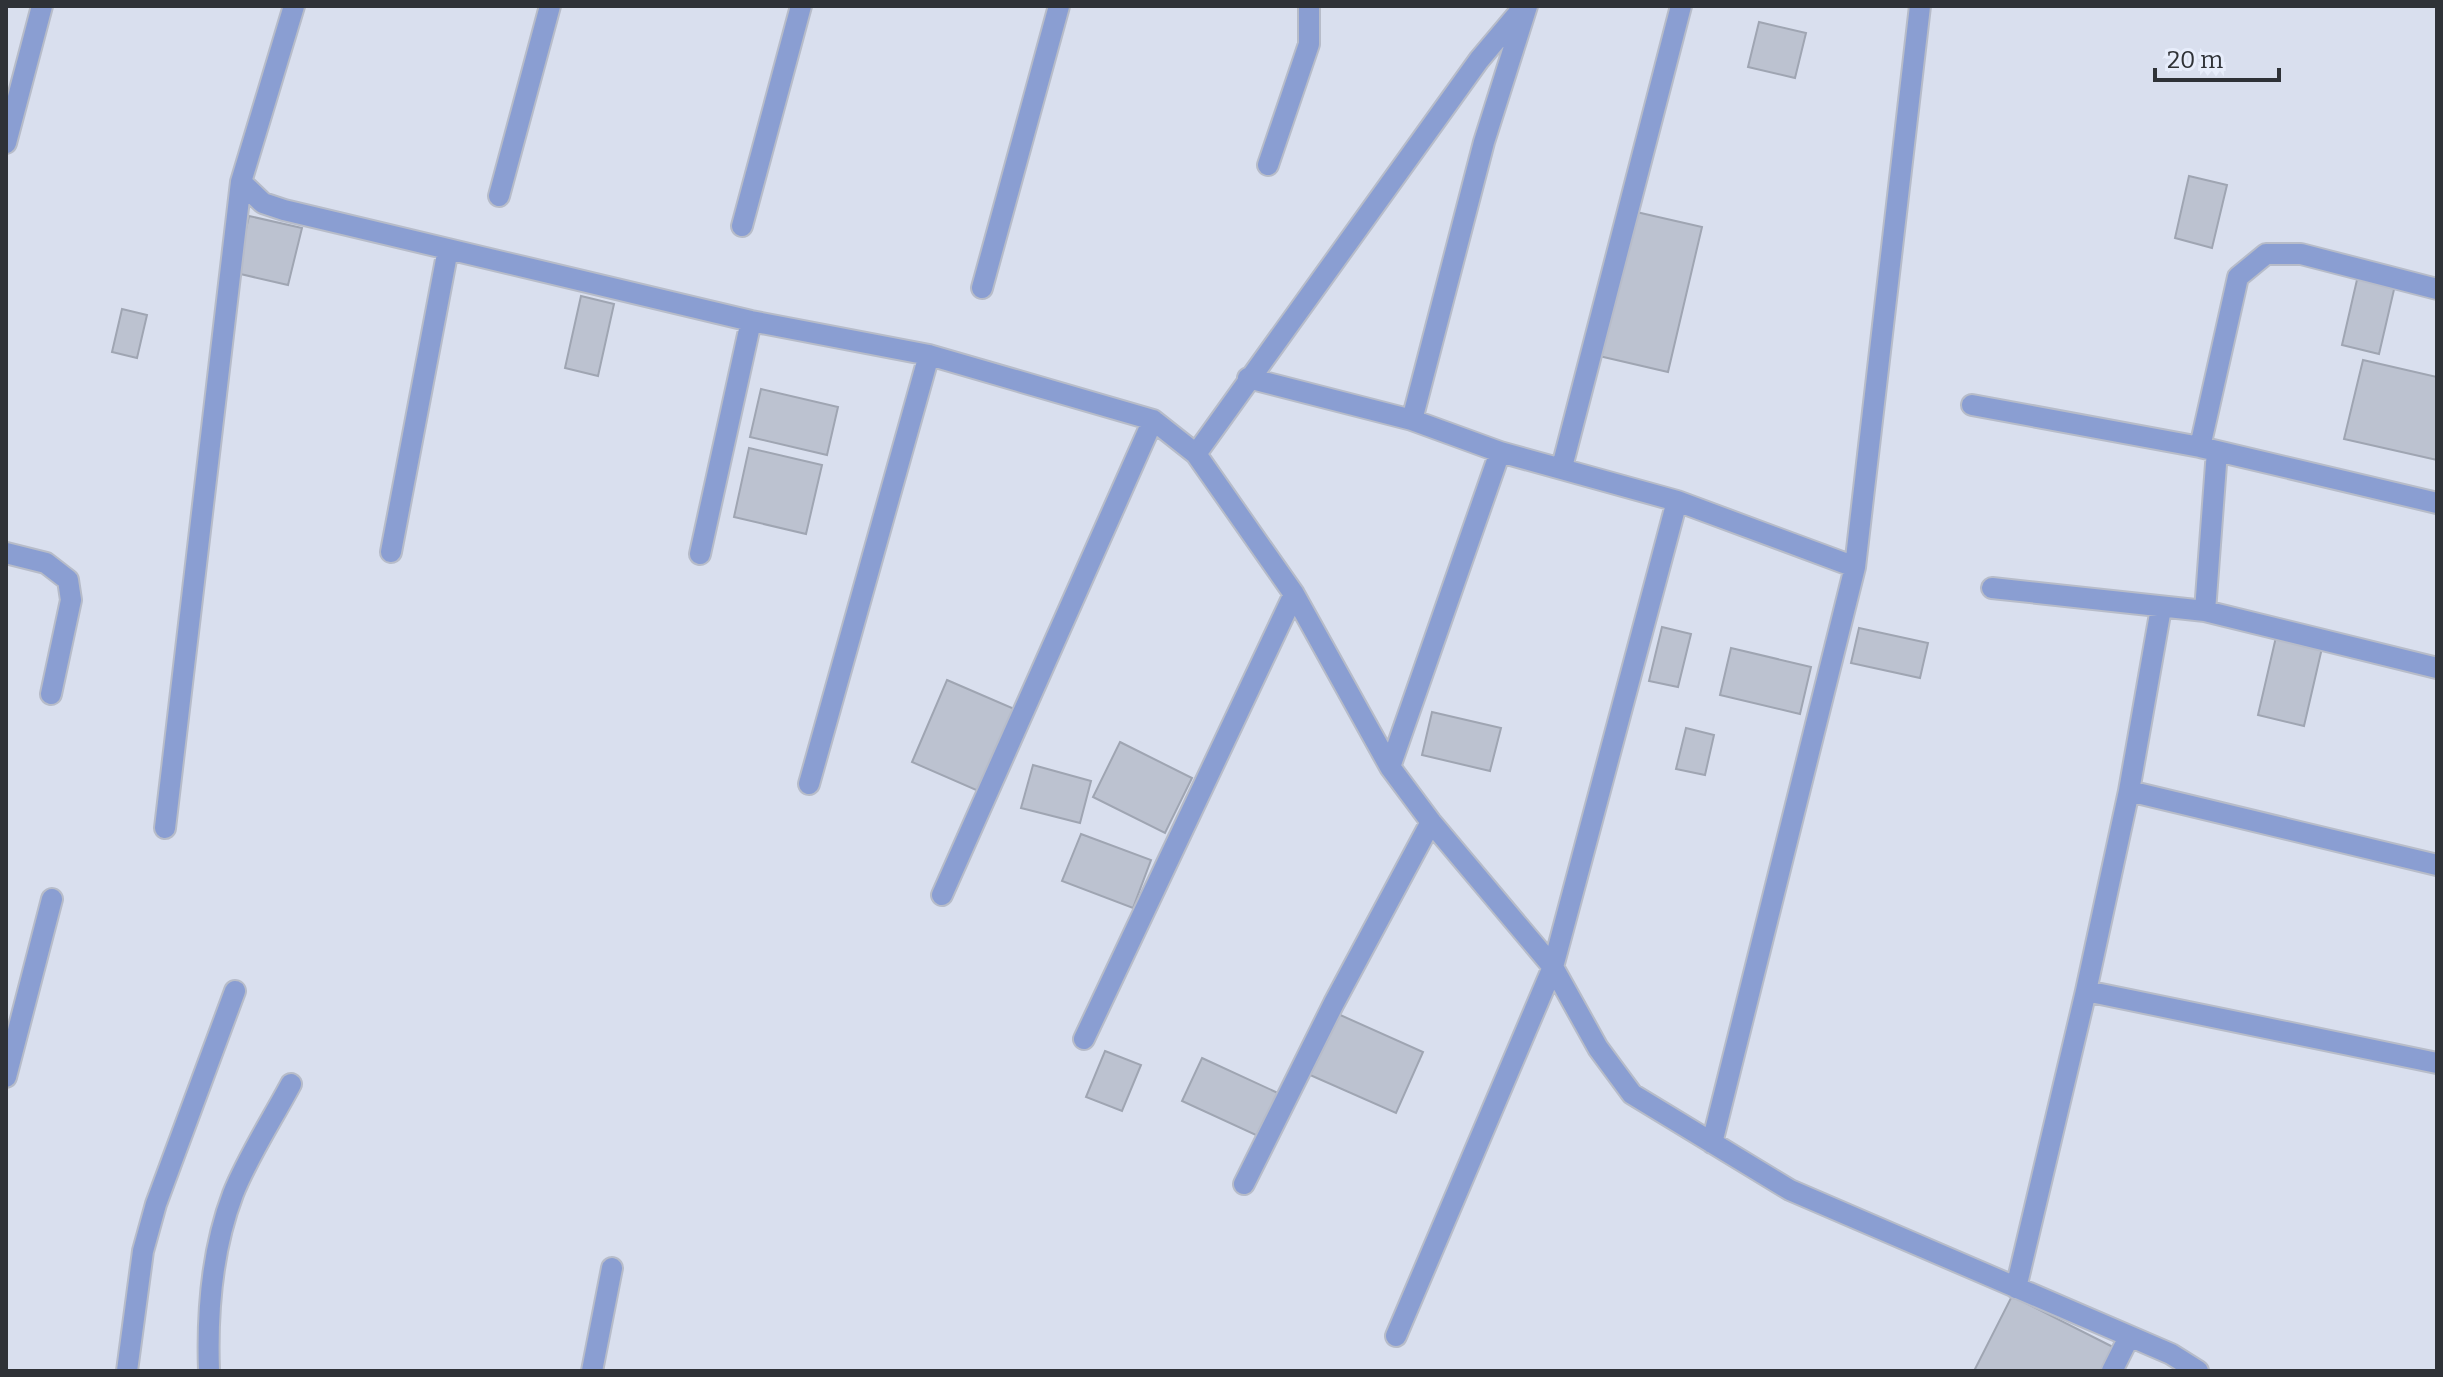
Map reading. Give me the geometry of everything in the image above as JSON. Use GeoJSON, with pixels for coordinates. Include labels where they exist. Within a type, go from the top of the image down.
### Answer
{"type":"FeatureCollection","features":[{"type":"Feature","properties":{"kind":"street"},"geometry":{"type":"LineString","coordinates":[[6,143],[42,6]]}},
{"type":"Feature","properties":{"kind":"street"},"geometry":{"type":"LineString","coordinates":[[165,828],[241,182],[294,6]]}},
{"type":"Feature","properties":{"kind":"street"},"geometry":{"type":"LineString","coordinates":[[499,196],[550,6]]}},
{"type":"Feature","properties":{"kind":"street"},"geometry":{"type":"LineString","coordinates":[[742,226],[801,6]]}},
{"type":"Feature","properties":{"kind":"street"},"geometry":{"type":"LineString","coordinates":[[982,288],[1059,6]]}},
{"type":"Feature","properties":{"kind":"street"},"geometry":{"type":"LineString","coordinates":[[1268,165],[1309,44],[1309,6]]}},
{"type":"Feature","properties":{"kind":"street"},"geometry":{"type":"LineString","coordinates":[[1196,454],[1479,60],[1525,6]]}},
{"type":"Feature","properties":{"kind":"street"},"geometry":{"type":"LineString","coordinates":[[1412,420],[1484,142],[1525,6]]}},
{"type":"Feature","properties":{"kind":"street"},"geometry":{"type":"LineString","coordinates":[[1562,467],[1681,6]]}},
{"type":"Feature","properties":{"kind":"street"},"geometry":{"type":"LineString","coordinates":[[1712,1143],[1855,567],[1920,6]]}},
{"type":"Feature","properties":{"kind":"street"},"geometry":{"type":"LineString","coordinates":[[241,182],[263,203],[284,210],[751,321],[929,355],[1153,420],[1196,454],[1294,594],[1390,767],[1431,822],[1553,967],[1598,1048],[1632,1094],[1790,1190],[2171,1354],[2198,1371]]}},
{"type":"Feature","properties":{"kind":"street"},"geometry":{"type":"LineString","coordinates":[[391,552],[448,249]]}},
{"type":"Feature","properties":{"kind":"street"},"geometry":{"type":"LineString","coordinates":[[2205,611],[2208,449],[2238,277],[2266,254],[2301,254],[2437,289]]}},
{"type":"Feature","properties":{"kind":"street"},"geometry":{"type":"LineString","coordinates":[[700,554],[751,321]]}},
{"type":"Feature","properties":{"kind":"street"},"geometry":{"type":"LineString","coordinates":[[809,784],[929,355]]}},
{"type":"Feature","properties":{"kind":"street"},"geometry":{"type":"LineString","coordinates":[[1248,378],[1412,420],[1500,452],[1677,501],[1855,567]]}},
{"type":"Feature","properties":{"kind":"street"},"geometry":{"type":"LineString","coordinates":[[1972,405],[2208,449],[2437,503]]}},
{"type":"Feature","properties":{"kind":"street"},"geometry":{"type":"LineString","coordinates":[[942,895],[1153,420]]}},
{"type":"Feature","properties":{"kind":"street"},"geometry":{"type":"LineString","coordinates":[[1390,767],[1500,452]]}},
{"type":"Feature","properties":{"kind":"street"},"geometry":{"type":"LineString","coordinates":[[1396,1336],[1553,967],[1677,501]]}},
{"type":"Feature","properties":{"kind":"street"},"geometry":{"type":"LineString","coordinates":[[6,553],[46,563],[68,580],[71,600],[51,694]]}},
{"type":"Feature","properties":{"kind":"street"},"geometry":{"type":"LineString","coordinates":[[1992,588],[2205,611],[2437,668]]}},
{"type":"Feature","properties":{"kind":"street"},"geometry":{"type":"LineString","coordinates":[[1084,1039],[1294,594]]}},
{"type":"Feature","properties":{"kind":"street"},"geometry":{"type":"LineString","coordinates":[[2016,1288],[2086,991],[2129,791],[2161,608]]}},
{"type":"Feature","properties":{"kind":"street"},"geometry":{"type":"LineString","coordinates":[[2129,791],[2437,865]]}},
{"type":"Feature","properties":{"kind":"street"},"geometry":{"type":"LineString","coordinates":[[1244,1184],[1334,1003],[1431,822]]}},
{"type":"Feature","properties":{"kind":"street"},"geometry":{"type":"LineString","coordinates":[[6,1077],[52,899]]}},
{"type":"Feature","properties":{"kind":"street"},"geometry":{"type":"LineString","coordinates":[[127,1371],[143,1251],[153,1215],[235,991]]}},
{"type":"Feature","properties":{"kind":"street"},"geometry":{"type":"LineString","coordinates":[[2086,991],[2437,1063]]}},
{"type":"Feature","properties":{"kind":"street"},"geometry":{"type":"LineString","coordinates":[[209,1371],[208,1335],[217,1252],[233,1193],[291,1084]]}},
{"type":"Feature","properties":{"kind":"street"},"geometry":{"type":"LineString","coordinates":[[592,1371],[612,1268]]}},
{"type":"Feature","properties":{"kind":"street"},"geometry":{"type":"LineString","coordinates":[[2112,1371],[2129,1337]]}},
{"type":"Feature","properties":{"kind":"building"},"geometry":{"type":"Polygon","coordinates":[[[1759,22],[1806,33],[1795,78],[1748,67],[1759,22]]]}},
{"type":"Feature","properties":{"kind":"building"},"geometry":{"type":"Polygon","coordinates":[[[2189,176],[2227,185],[2212,248],[2175,238],[2189,176]]]}},
{"type":"Feature","properties":{"kind":"building"},"geometry":{"type":"Polygon","coordinates":[[[1632,211],[1702,227],[1668,372],[1599,356],[1632,211]]]}},
{"type":"Feature","properties":{"kind":"building"},"geometry":{"type":"Polygon","coordinates":[[[249,216],[302,228],[288,285],[236,273],[249,216]]]}},
{"type":"Feature","properties":{"kind":"building"},"geometry":{"type":"Polygon","coordinates":[[[2359,271],[2396,281],[2379,354],[2342,345],[2359,271]]]}},
{"type":"Feature","properties":{"kind":"building"},"geometry":{"type":"Polygon","coordinates":[[[581,296],[614,304],[598,376],[565,368],[581,296]]]}},
{"type":"Feature","properties":{"kind":"building"},"geometry":{"type":"Polygon","coordinates":[[[122,309],[147,315],[137,358],[112,352],[122,309]]]}},
{"type":"Feature","properties":{"kind":"building"},"geometry":{"type":"Polygon","coordinates":[[[2363,360],[2437,377],[2437,460],[2344,439],[2363,360]]]}},
{"type":"Feature","properties":{"kind":"building"},"geometry":{"type":"Polygon","coordinates":[[[761,389],[838,407],[827,455],[750,437],[761,389]]]}},
{"type":"Feature","properties":{"kind":"building"},"geometry":{"type":"Polygon","coordinates":[[[749,448],[822,465],[806,534],[734,517],[749,448]]]}},
{"type":"Feature","properties":{"kind":"building"},"geometry":{"type":"Polygon","coordinates":[[[1662,627],[1691,634],[1678,687],[1649,681],[1662,627]]]}},
{"type":"Feature","properties":{"kind":"building"},"geometry":{"type":"Polygon","coordinates":[[[1859,628],[1928,643],[1920,678],[1851,663],[1859,628]]]}},
{"type":"Feature","properties":{"kind":"building"},"geometry":{"type":"Polygon","coordinates":[[[2276,637],[2322,648],[2304,726],[2258,715],[2276,637]]]}},
{"type":"Feature","properties":{"kind":"building"},"geometry":{"type":"Polygon","coordinates":[[[1731,648],[1811,667],[1800,714],[1720,695],[1731,648]]]}},
{"type":"Feature","properties":{"kind":"building"},"geometry":{"type":"Polygon","coordinates":[[[947,680],[1019,711],[983,793],[912,762],[947,680]]]}},
{"type":"Feature","properties":{"kind":"building"},"geometry":{"type":"Polygon","coordinates":[[[1432,712],[1501,728],[1490,771],[1422,755],[1432,712]]]}},
{"type":"Feature","properties":{"kind":"building"},"geometry":{"type":"Polygon","coordinates":[[[1686,728],[1714,735],[1705,775],[1676,769],[1686,728]]]}},
{"type":"Feature","properties":{"kind":"building"},"geometry":{"type":"Polygon","coordinates":[[[1120,742],[1192,778],[1165,833],[1093,797],[1120,742]]]}},
{"type":"Feature","properties":{"kind":"building"},"geometry":{"type":"Polygon","coordinates":[[[1033,765],[1091,781],[1080,823],[1021,808],[1033,765]]]}},
{"type":"Feature","properties":{"kind":"building"},"geometry":{"type":"Polygon","coordinates":[[[1081,834],[1151,860],[1133,908],[1062,881],[1081,834]]]}},
{"type":"Feature","properties":{"kind":"building"},"geometry":{"type":"Polygon","coordinates":[[[1338,1014],[1423,1052],[1396,1113],[1310,1075],[1338,1014]]]}},
{"type":"Feature","properties":{"kind":"building"},"geometry":{"type":"Polygon","coordinates":[[[1105,1051],[1141,1065],[1122,1111],[1086,1097],[1105,1051]]]}},
{"type":"Feature","properties":{"kind":"building"},"geometry":{"type":"Polygon","coordinates":[[[1202,1058],[1278,1093],[1258,1136],[1182,1101],[1202,1058]]]}},
{"type":"Feature","properties":{"kind":"building"},"geometry":{"type":"Polygon","coordinates":[[[2012,1296],[2117,1349],[2105,1371],[1974,1371],[2012,1296]]]}}]}
